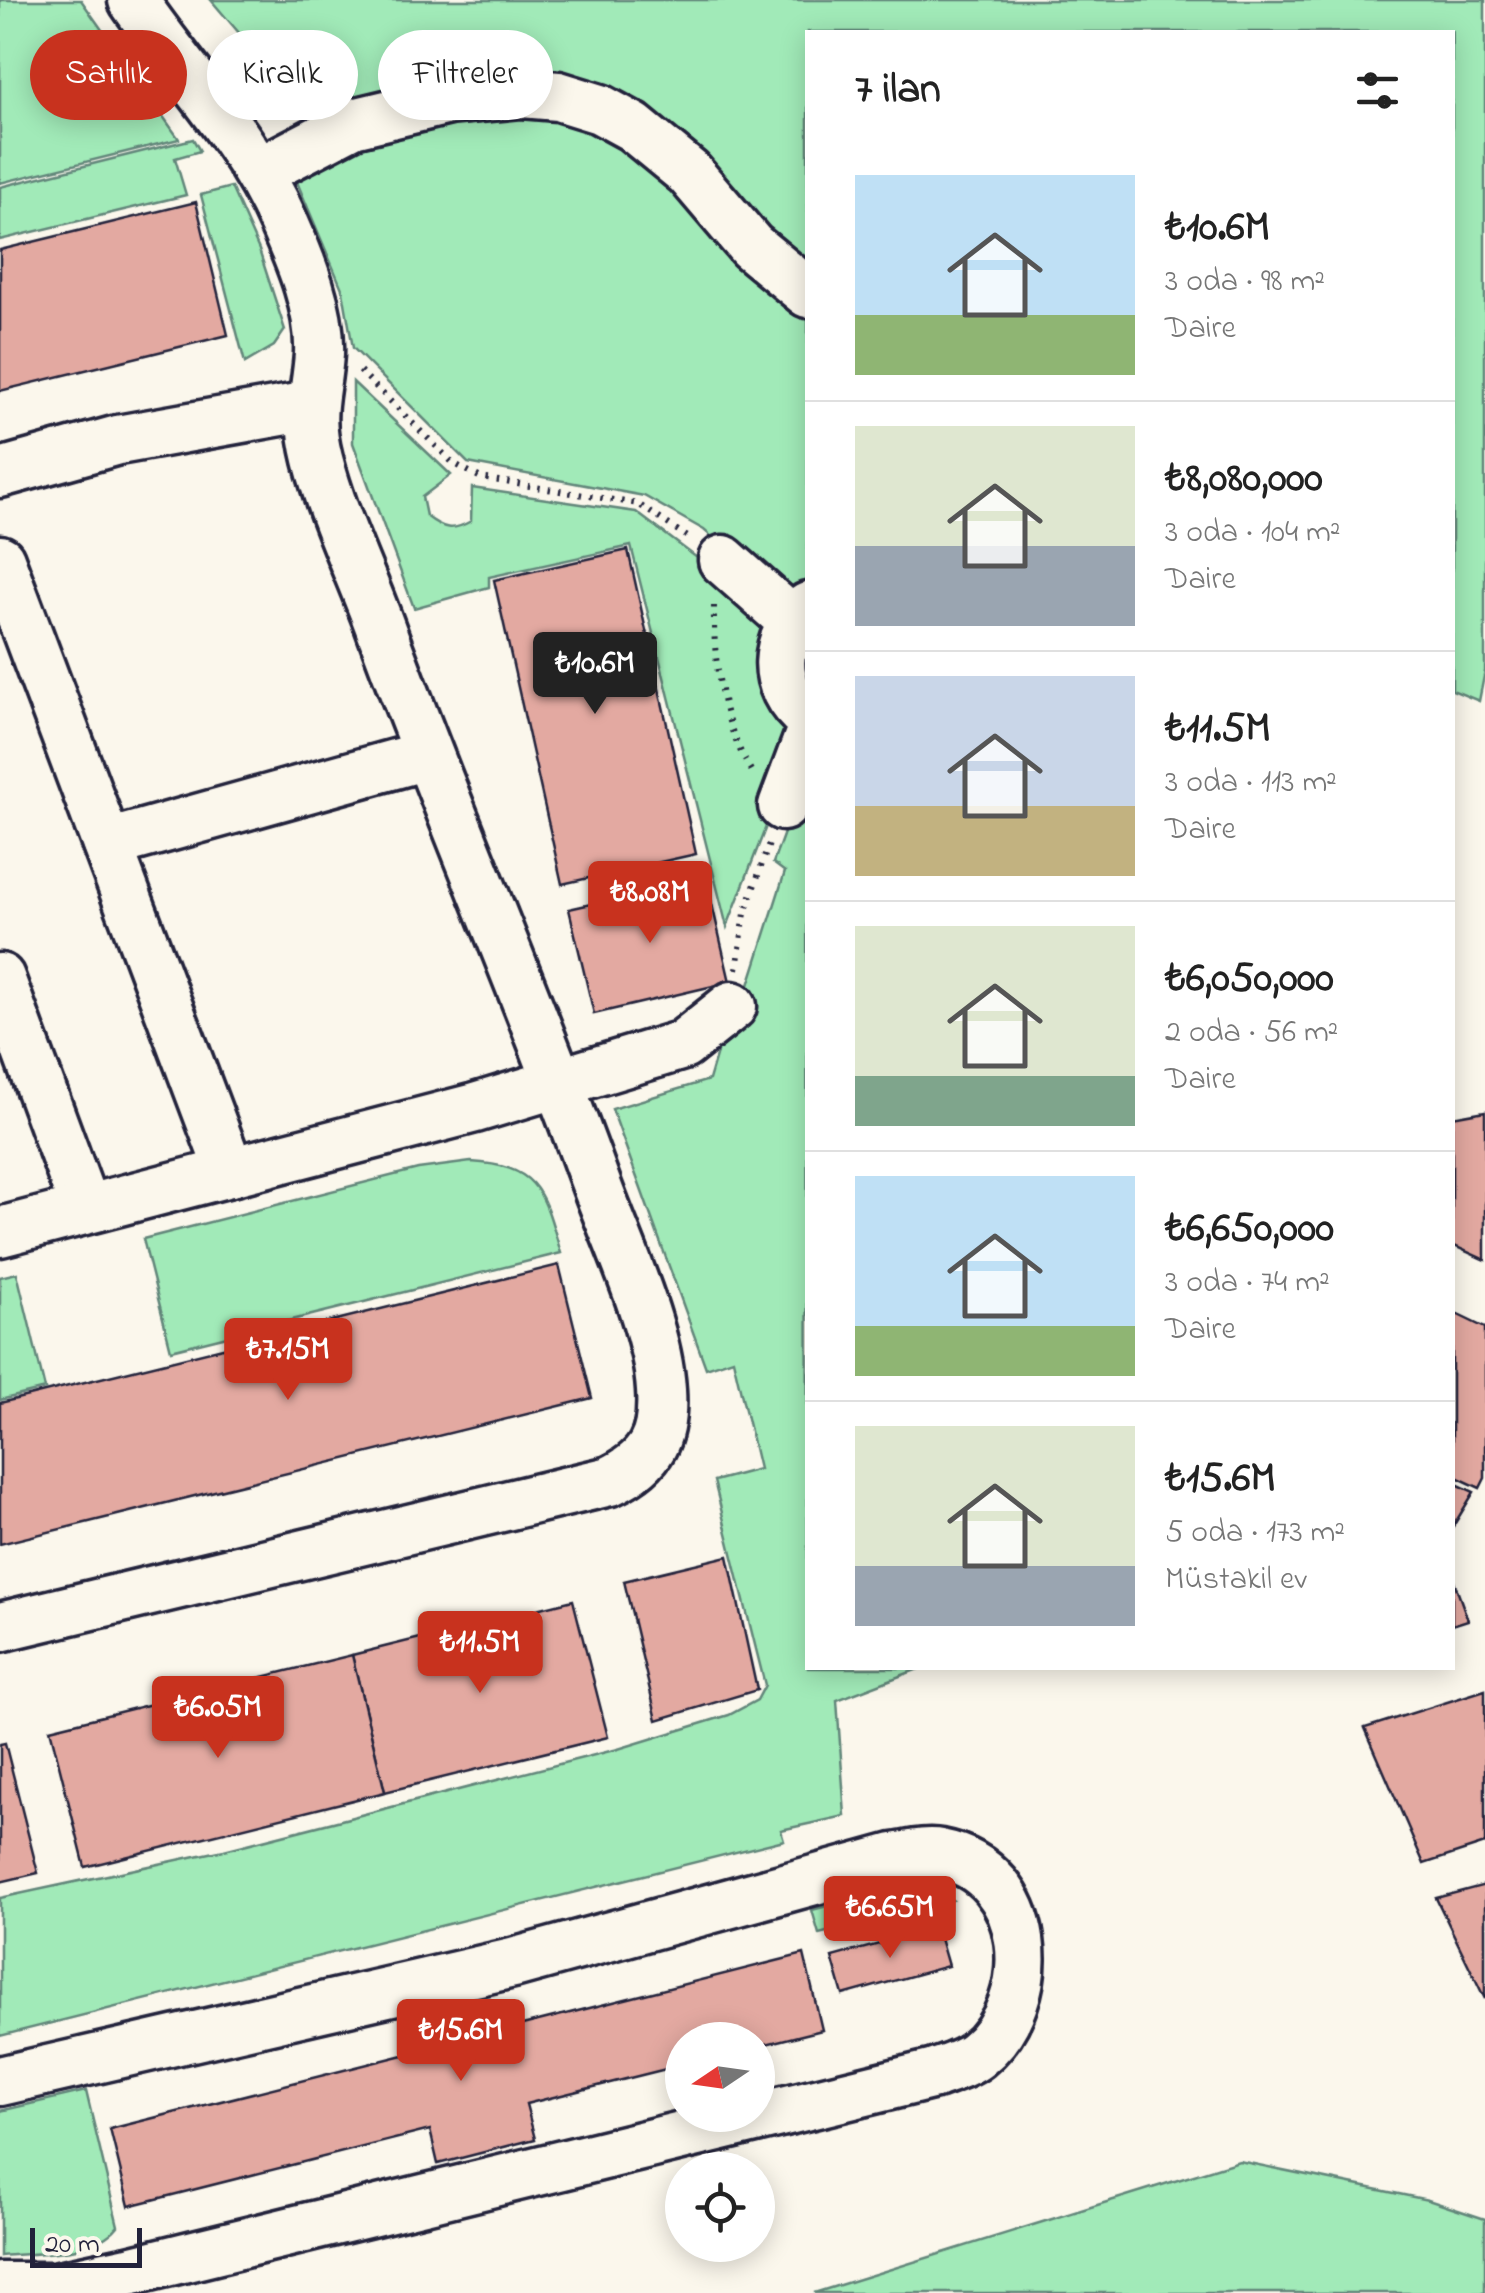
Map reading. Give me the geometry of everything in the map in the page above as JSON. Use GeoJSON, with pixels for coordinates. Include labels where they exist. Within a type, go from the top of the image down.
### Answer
{"type":"FeatureCollection","features":[{"type":"Feature","properties":{"kind":"lane"},"geometry":{"type":"LineString","coordinates":[[0,1628],[610,1481],[652,1452],[660,1420],[656,1353],[557,1082],[426,754],[318,460],[309,406],[319,354],[317,321],[290,238],[258,172],[230,127],[180,68],[132,0]]}},
{"type":"Feature","properties":{"kind":"lane"},"geometry":{"type":"LineString","coordinates":[[258,172],[353,123],[448,100],[522,93],[558,96],[600,110],[633,127],[689,173],[751,246],[805,291]]}},
{"type":"Feature","properties":{"kind":"lane"},"geometry":{"type":"LineString","coordinates":[[0,473],[118,440],[309,406]]}},
{"type":"Feature","properties":{"kind":"lane"},"geometry":{"type":"LineString","coordinates":[[0,560],[230,1172]]}},
{"type":"Feature","properties":{"kind":"lane"},"geometry":{"type":"LineString","coordinates":[[722,560],[802,621],[779,658],[781,679],[789,698],[805,713]]}},
{"type":"Feature","properties":{"kind":"lane"},"geometry":{"type":"LineString","coordinates":[[782,806],[805,747]]}},
{"type":"Feature","properties":{"kind":"lane"},"geometry":{"type":"LineString","coordinates":[[107,844],[426,754]]}},
{"type":"Feature","properties":{"kind":"lane"},"geometry":{"type":"LineString","coordinates":[[0,978],[86,1210]]}},
{"type":"Feature","properties":{"kind":"lane"},"geometry":{"type":"LineString","coordinates":[[0,1232],[475,1108],[684,1045],[732,1006]]}},
{"type":"Feature","properties":{"kind":"lane"},"geometry":{"type":"LineString","coordinates":[[0,2081],[513,1963],[894,1858],[936,1853],[957,1859],[1003,1896],[1019,1928],[1022,1974],[1011,2015],[976,2056],[935,2074],[142,2279],[0,2288]]}},
{"type":"Feature","properties":{"kind":"lane"},"geometry":{"type":"LineString","coordinates":[[0,2288],[8,2293]]}},
{"type":"Feature","properties":{"kind":"path"},"geometry":{"type":"LineString","coordinates":[[359,370],[453,463],[481,478],[638,504],[722,560],[714,599],[713,646],[728,716],[749,768],[782,806],[745,913],[732,1006]]}},
{"type":"Feature","properties":{"kind":"green space"},"geometry":{"type":"Polygon","coordinates":[[[0,0],[81,0],[102,30],[30,30],[30,120],[166,120],[179,139],[0,183],[0,0]]]}},
{"type":"Feature","properties":{"kind":"green space"},"geometry":{"type":"Polygon","coordinates":[[[211,0],[1485,0],[1485,671],[1479,701],[1455,691],[1455,30],[805,30],[805,594],[788,604],[704,530],[644,496],[468,463],[353,348],[343,291],[294,175],[330,152],[311,120],[358,120],[358,30],[237,30],[211,0]]]}},
{"type":"Feature","properties":{"kind":"green space"},"geometry":{"type":"Polygon","coordinates":[[[193,139],[200,151],[175,158],[186,195],[0,240],[0,187],[193,139]]]}},
{"type":"Feature","properties":{"kind":"green space"},"geometry":{"type":"Polygon","coordinates":[[[231,187],[259,250],[285,330],[274,346],[245,363],[201,195],[231,187]]]}},
{"type":"Feature","properties":{"kind":"green space"},"geometry":{"type":"Polygon","coordinates":[[[353,382],[451,475],[422,497],[426,516],[438,524],[453,528],[471,521],[472,488],[636,512],[725,579],[779,628],[803,731],[727,927],[631,546],[489,577],[489,587],[414,608],[353,443],[353,382]]]}},
{"type":"Feature","properties":{"kind":"green space"},"geometry":{"type":"Polygon","coordinates":[[[805,775],[805,1670],[916,1670],[837,1700],[845,1816],[781,1830],[784,1840],[0,2036],[0,1898],[224,1850],[618,1749],[729,1715],[757,1700],[765,1685],[714,1481],[759,1469],[733,1359],[706,1368],[612,1109],[709,1080],[726,1022],[737,1023],[785,872],[773,863],[805,775]]]}},
{"type":"Feature","properties":{"kind":"green space"},"geometry":{"type":"Polygon","coordinates":[[[471,1162],[512,1169],[535,1186],[561,1253],[171,1350],[143,1239],[418,1169],[471,1162]]]}},
{"type":"Feature","properties":{"kind":"green space"},"geometry":{"type":"Polygon","coordinates":[[[17,1273],[45,1389],[0,1400],[0,1277],[17,1273]]]}},
{"type":"Feature","properties":{"kind":"green space"},"geometry":{"type":"Polygon","coordinates":[[[907,1885],[930,1888],[952,1900],[819,1934],[812,1910],[907,1885]]]}},
{"type":"Feature","properties":{"kind":"green space"},"geometry":{"type":"Polygon","coordinates":[[[86,2091],[118,2226],[107,2236],[79,2248],[0,2256],[0,2111],[86,2091]]]}},
{"type":"Feature","properties":{"kind":"green space"},"geometry":{"type":"Polygon","coordinates":[[[1239,2161],[1428,2200],[1485,2219],[1485,2293],[814,2293],[1239,2161]]]}},
{"type":"Feature","properties":{"kind":"building"},"geometry":{"type":"Polygon","coordinates":[[[196,202],[228,335],[0,391],[0,250],[196,202]]]}},
{"type":"Feature","properties":{"kind":"building"},"geometry":{"type":"Polygon","coordinates":[[[628,550],[696,854],[562,884],[494,580],[628,550]]]}},
{"type":"Feature","properties":{"kind":"building"},"geometry":{"type":"Polygon","coordinates":[[[706,878],[730,982],[594,1014],[569,909],[706,878]]]}},
{"type":"Feature","properties":{"kind":"building"},"geometry":{"type":"Polygon","coordinates":[[[1485,1111],[1485,1260],[1455,1246],[1455,1116],[1485,1111]]]}},
{"type":"Feature","properties":{"kind":"building"},"geometry":{"type":"Polygon","coordinates":[[[559,1265],[592,1398],[0,1544],[0,1403],[559,1265]]]}},
{"type":"Feature","properties":{"kind":"building"},"geometry":{"type":"Polygon","coordinates":[[[1455,1313],[1485,1328],[1485,1478],[1480,1488],[1455,1476],[1455,1313]]]}},
{"type":"Feature","properties":{"kind":"building"},"geometry":{"type":"Polygon","coordinates":[[[1455,1483],[1474,1492],[1455,1523],[1455,1483]]]}},
{"type":"Feature","properties":{"kind":"building"},"geometry":{"type":"Polygon","coordinates":[[[728,1556],[757,1690],[657,1720],[624,1581],[728,1556]]]}},
{"type":"Feature","properties":{"kind":"building"},"geometry":{"type":"Polygon","coordinates":[[[1455,1584],[1468,1620],[1455,1624],[1455,1584]]]}},
{"type":"Feature","properties":{"kind":"building"},"geometry":{"type":"Polygon","coordinates":[[[573,1600],[608,1737],[385,1792],[352,1655],[573,1600]]]}},
{"type":"Feature","properties":{"kind":"building"},"geometry":{"type":"Polygon","coordinates":[[[352,1655],[385,1792],[85,1867],[50,1729],[352,1655]]]}},
{"type":"Feature","properties":{"kind":"building"},"geometry":{"type":"Polygon","coordinates":[[[1485,1690],[1485,1844],[1424,1864],[1365,1728],[1485,1690]]]}},
{"type":"Feature","properties":{"kind":"building"},"geometry":{"type":"Polygon","coordinates":[[[5,1743],[38,1873],[0,1882],[0,1744],[5,1743]]]}},
{"type":"Feature","properties":{"kind":"building"},"geometry":{"type":"Polygon","coordinates":[[[1485,1885],[1485,1999],[1436,1898],[1485,1885]]]}},
{"type":"Feature","properties":{"kind":"building"},"geometry":{"type":"Polygon","coordinates":[[[937,1928],[948,1966],[843,1995],[832,1957],[937,1928]]]}},
{"type":"Feature","properties":{"kind":"building"},"geometry":{"type":"Polygon","coordinates":[[[804,1954],[822,2030],[775,2042],[775,2022],[665,2022],[665,2069],[526,2104],[535,2139],[438,2164],[430,2130],[129,2206],[110,2129],[804,1954]]]}}]}
